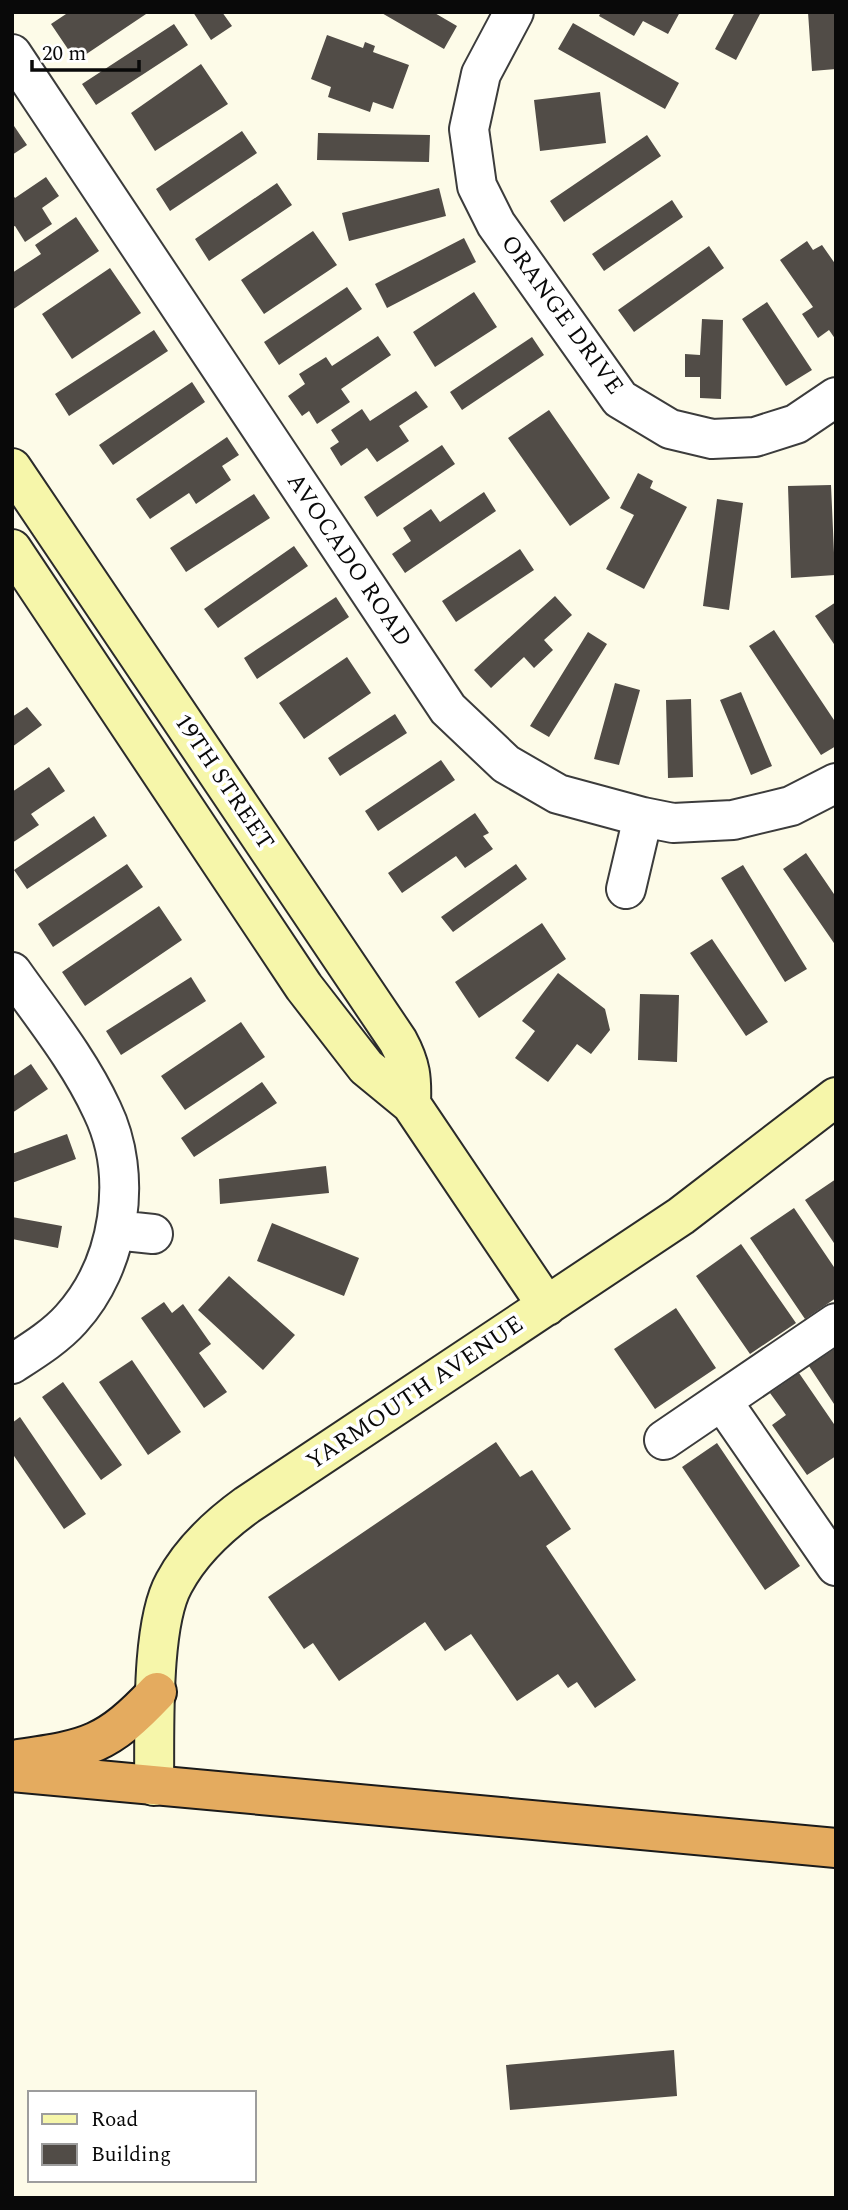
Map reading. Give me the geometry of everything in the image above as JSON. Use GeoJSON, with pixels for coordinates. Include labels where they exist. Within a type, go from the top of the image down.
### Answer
{"type":"FeatureCollection","features":[{"type":"Feature","properties":{"kind":"highway"},"geometry":{"type":"LineString","coordinates":[[12,1759],[56,1753],[97,1742],[122,1726],[156,1692]]}},
{"type":"Feature","properties":{"kind":"highway"},"geometry":{"type":"LineString","coordinates":[[12,1772],[836,1849]]}},
{"type":"Feature","properties":{"kind":"street","name":"ORANGE DRIVE"},"geometry":{"type":"LineString","coordinates":[[514,12],[481,74],[469,130],[477,186],[496,224],[620,399],[670,429],[712,439],[755,437],[796,425],[836,397]]}},
{"type":"Feature","properties":{"kind":"street","name":"AVOCADO ROAD"},"geometry":{"type":"LineString","coordinates":[[12,54],[448,709],[506,764],[558,794],[673,823],[733,820],[791,806],[836,783]]}},
{"type":"Feature","properties":{"kind":"street","name":"19TH STREET"},"geometry":{"type":"LineString","coordinates":[[12,468],[398,1041],[412,1073],[411,1104]]}},
{"type":"Feature","properties":{"kind":"street","name":"19TH STREET"},"geometry":{"type":"LineString","coordinates":[[12,549],[311,997],[366,1067],[411,1104],[547,1306]]}},
{"type":"Feature","properties":{"kind":"street"},"geometry":{"type":"LineString","coordinates":[[626,889],[643,817]]}},
{"type":"Feature","properties":{"kind":"street"},"geometry":{"type":"LineString","coordinates":[[12,972],[89,1083],[104,1112],[114,1143],[119,1199],[115,1230],[107,1259],[92,1292],[71,1320],[41,1345],[12,1364]]}},
{"type":"Feature","properties":{"kind":"street","name":"YARMOUTH AVENUE"},"geometry":{"type":"LineString","coordinates":[[154,1786],[156,1692],[161,1634],[169,1593],[185,1565],[212,1534],[247,1505],[718,1189],[836,1097]]}},
{"type":"Feature","properties":{"kind":"street"},"geometry":{"type":"LineString","coordinates":[[115,1230],[153,1234]]}},
{"type":"Feature","properties":{"kind":"street"},"geometry":{"type":"LineString","coordinates":[[664,1440],[836,1323]]}},
{"type":"Feature","properties":{"kind":"street"},"geometry":{"type":"LineString","coordinates":[[722,1401],[829,1541]]}},
{"type":"Feature","properties":{"kind":"building"},"geometry":{"type":"Polygon","coordinates":[[[69,12],[149,12],[76,61],[51,24],[69,12]]]}},
{"type":"Feature","properties":{"kind":"building"},"geometry":{"type":"Polygon","coordinates":[[[193,12],[222,12],[232,26],[211,40],[193,12]]]}},
{"type":"Feature","properties":{"kind":"building"},"geometry":{"type":"Polygon","coordinates":[[[380,12],[433,12],[457,26],[444,49],[380,12]]]}},
{"type":"Feature","properties":{"kind":"building"},"geometry":{"type":"Polygon","coordinates":[[[601,12],[680,12],[668,34],[643,21],[634,36],[599,16],[601,12]]]}},
{"type":"Feature","properties":{"kind":"building"},"geometry":{"type":"Polygon","coordinates":[[[735,12],[761,12],[736,60],[715,49],[735,12]]]}},
{"type":"Feature","properties":{"kind":"building"},"geometry":{"type":"Polygon","coordinates":[[[808,12],[835,12],[836,69],[812,71],[808,12]]]}},
{"type":"Feature","properties":{"kind":"building"},"geometry":{"type":"Polygon","coordinates":[[[573,23],[679,83],[665,109],[558,49],[573,23]]]}},
{"type":"Feature","properties":{"kind":"building"},"geometry":{"type":"Polygon","coordinates":[[[174,24],[188,45],[96,105],[82,84],[174,24]]]}},
{"type":"Feature","properties":{"kind":"building"},"geometry":{"type":"Polygon","coordinates":[[[327,35],[363,48],[365,42],[375,46],[373,52],[409,65],[393,109],[373,102],[370,112],[328,97],[331,87],[311,79],[327,35]]]}},
{"type":"Feature","properties":{"kind":"building"},"geometry":{"type":"Polygon","coordinates":[[[201,64],[228,104],[155,151],[131,113],[201,64]]]}},
{"type":"Feature","properties":{"kind":"building"},"geometry":{"type":"Polygon","coordinates":[[[600,92],[606,143],[540,151],[534,100],[600,92]]]}},
{"type":"Feature","properties":{"kind":"building"},"geometry":{"type":"Polygon","coordinates":[[[12,123],[27,145],[12,155],[12,123]]]}},
{"type":"Feature","properties":{"kind":"building"},"geometry":{"type":"Polygon","coordinates":[[[242,131],[257,153],[170,211],[156,189],[242,131]]]}},
{"type":"Feature","properties":{"kind":"building"},"geometry":{"type":"Polygon","coordinates":[[[318,133],[430,135],[429,162],[317,160],[318,133]]]}},
{"type":"Feature","properties":{"kind":"building"},"geometry":{"type":"Polygon","coordinates":[[[647,135],[661,156],[564,222],[550,201],[647,135]]]}},
{"type":"Feature","properties":{"kind":"building"},"geometry":{"type":"Polygon","coordinates":[[[46,177],[59,196],[42,208],[52,224],[25,242],[15,226],[12,227],[12,194],[15,198],[46,177]]]}},
{"type":"Feature","properties":{"kind":"building"},"geometry":{"type":"Polygon","coordinates":[[[277,183],[292,205],[209,261],[195,239],[277,183]]]}},
{"type":"Feature","properties":{"kind":"building"},"geometry":{"type":"Polygon","coordinates":[[[439,188],[446,216],[349,241],[342,213],[439,188]]]}},
{"type":"Feature","properties":{"kind":"building"},"geometry":{"type":"Polygon","coordinates":[[[672,200],[683,217],[604,271],[592,254],[672,200]]]}},
{"type":"Feature","properties":{"kind":"building"},"geometry":{"type":"Polygon","coordinates":[[[76,217],[99,251],[12,310],[12,273],[41,254],[35,245],[76,217]]]}},
{"type":"Feature","properties":{"kind":"building"},"geometry":{"type":"Polygon","coordinates":[[[313,231],[337,265],[264,314],[241,280],[313,231]]]}},
{"type":"Feature","properties":{"kind":"building"},"geometry":{"type":"Polygon","coordinates":[[[464,238],[476,262],[387,308],[375,284],[464,238]]]}},
{"type":"Feature","properties":{"kind":"building"},"geometry":{"type":"Polygon","coordinates":[[[807,241],[813,250],[822,245],[836,265],[836,340],[829,330],[818,338],[802,314],[813,307],[780,260],[807,241]]]}},
{"type":"Feature","properties":{"kind":"building"},"geometry":{"type":"Polygon","coordinates":[[[709,246],[724,268],[634,332],[618,310],[709,246]]]}},
{"type":"Feature","properties":{"kind":"building"},"geometry":{"type":"Polygon","coordinates":[[[110,268],[141,313],[72,359],[42,314],[110,268]]]}},
{"type":"Feature","properties":{"kind":"building"},"geometry":{"type":"Polygon","coordinates":[[[347,287],[362,309],[279,365],[264,342],[347,287]]]}},
{"type":"Feature","properties":{"kind":"building"},"geometry":{"type":"Polygon","coordinates":[[[474,292],[497,327],[435,367],[413,332],[474,292]]]}},
{"type":"Feature","properties":{"kind":"building"},"geometry":{"type":"Polygon","coordinates":[[[767,302],[812,370],[786,386],[742,319],[767,302]]]}},
{"type":"Feature","properties":{"kind":"building"},"geometry":{"type":"Polygon","coordinates":[[[702,319],[723,320],[721,399],[700,398],[700,377],[685,377],[685,354],[700,355],[702,319]]]}},
{"type":"Feature","properties":{"kind":"building"},"geometry":{"type":"Polygon","coordinates":[[[154,330],[168,351],[69,416],[55,394],[154,330]]]}},
{"type":"Feature","properties":{"kind":"building"},"geometry":{"type":"Polygon","coordinates":[[[378,336],[391,355],[341,389],[350,402],[317,424],[309,411],[302,416],[288,396],[305,384],[299,374],[326,357],[332,366],[378,336]]]}},
{"type":"Feature","properties":{"kind":"building"},"geometry":{"type":"Polygon","coordinates":[[[532,337],[544,355],[462,410],[450,392],[532,337]]]}},
{"type":"Feature","properties":{"kind":"building"},"geometry":{"type":"Polygon","coordinates":[[[192,382],[205,402],[113,465],[99,445],[192,382]]]}},
{"type":"Feature","properties":{"kind":"building"},"geometry":{"type":"Polygon","coordinates":[[[416,391],[428,407],[399,426],[409,441],[377,462],[367,448],[341,466],[330,448],[339,442],[331,430],[362,409],[370,421],[416,391]]]}},
{"type":"Feature","properties":{"kind":"building"},"geometry":{"type":"Polygon","coordinates":[[[549,410],[610,498],[570,526],[508,438],[549,410]]]}},
{"type":"Feature","properties":{"kind":"building"},"geometry":{"type":"Polygon","coordinates":[[[227,437],[239,455],[222,466],[231,480],[196,504],[189,493],[150,519],[136,499],[227,437]]]}},
{"type":"Feature","properties":{"kind":"building"},"geometry":{"type":"Polygon","coordinates":[[[442,445],[455,464],[377,517],[364,497],[442,445]]]}},
{"type":"Feature","properties":{"kind":"building"},"geometry":{"type":"Polygon","coordinates":[[[638,473],[653,481],[650,488],[687,507],[644,589],[606,569],[634,515],[620,508],[638,473]]]}},
{"type":"Feature","properties":{"kind":"building"},"geometry":{"type":"Polygon","coordinates":[[[831,485],[835,575],[791,578],[788,486],[831,485]]]}},
{"type":"Feature","properties":{"kind":"building"},"geometry":{"type":"Polygon","coordinates":[[[484,492],[496,511],[405,573],[392,554],[411,541],[403,528],[431,509],[440,522],[484,492]]]}},
{"type":"Feature","properties":{"kind":"building"},"geometry":{"type":"Polygon","coordinates":[[[254,494],[270,518],[186,572],[170,548],[254,494]]]}},
{"type":"Feature","properties":{"kind":"building"},"geometry":{"type":"Polygon","coordinates":[[[717,499],[743,503],[729,610],[703,606],[717,499]]]}},
{"type":"Feature","properties":{"kind":"building"},"geometry":{"type":"Polygon","coordinates":[[[294,546],[308,566],[218,628],[204,609],[294,546]]]}},
{"type":"Feature","properties":{"kind":"building"},"geometry":{"type":"Polygon","coordinates":[[[520,549],[534,570],[456,622],[442,601],[520,549]]]}},
{"type":"Feature","properties":{"kind":"building"},"geometry":{"type":"Polygon","coordinates":[[[555,596],[572,615],[544,640],[553,650],[534,668],[524,657],[491,688],[474,670],[555,596]]]}},
{"type":"Feature","properties":{"kind":"building"},"geometry":{"type":"Polygon","coordinates":[[[336,597],[349,617],[257,679],[244,658],[336,597]]]}},
{"type":"Feature","properties":{"kind":"building"},"geometry":{"type":"Polygon","coordinates":[[[836,602],[836,647],[815,616],[836,602]]]}},
{"type":"Feature","properties":{"kind":"building"},"geometry":{"type":"Polygon","coordinates":[[[774,630],[836,723],[836,746],[821,755],[749,646],[774,630]]]}},
{"type":"Feature","properties":{"kind":"building"},"geometry":{"type":"Polygon","coordinates":[[[588,632],[607,644],[549,737],[530,726],[588,632]]]}},
{"type":"Feature","properties":{"kind":"building"},"geometry":{"type":"Polygon","coordinates":[[[347,657],[371,693],[304,739],[279,703],[347,657]]]}},
{"type":"Feature","properties":{"kind":"building"},"geometry":{"type":"Polygon","coordinates":[[[615,683],[640,690],[619,765],[594,759],[615,683]]]}},
{"type":"Feature","properties":{"kind":"building"},"geometry":{"type":"Polygon","coordinates":[[[741,692],[772,766],[751,775],[720,700],[741,692]]]}},
{"type":"Feature","properties":{"kind":"building"},"geometry":{"type":"Polygon","coordinates":[[[691,699],[693,777],[668,778],[666,700],[691,699]]]}},
{"type":"Feature","properties":{"kind":"building"},"geometry":{"type":"Polygon","coordinates":[[[27,707],[42,725],[12,747],[12,717],[27,707]]]}},
{"type":"Feature","properties":{"kind":"building"},"geometry":{"type":"Polygon","coordinates":[[[395,714],[407,733],[340,776],[328,758],[395,714]]]}},
{"type":"Feature","properties":{"kind":"building"},"geometry":{"type":"Polygon","coordinates":[[[441,760],[455,780],[378,831],[365,811],[441,760]]]}},
{"type":"Feature","properties":{"kind":"building"},"geometry":{"type":"Polygon","coordinates":[[[49,767],[65,791],[31,814],[39,825],[12,843],[12,792],[49,767]]]}},
{"type":"Feature","properties":{"kind":"building"},"geometry":{"type":"Polygon","coordinates":[[[475,813],[489,833],[483,836],[493,849],[465,868],[456,856],[402,893],[388,873],[475,813]]]}},
{"type":"Feature","properties":{"kind":"building"},"geometry":{"type":"Polygon","coordinates":[[[94,816],[107,836],[27,889],[14,870],[94,816]]]}},
{"type":"Feature","properties":{"kind":"building"},"geometry":{"type":"Polygon","coordinates":[[[806,853],[836,897],[836,946],[783,869],[806,853]]]}},
{"type":"Feature","properties":{"kind":"building"},"geometry":{"type":"Polygon","coordinates":[[[127,864],[143,887],[53,947],[38,924],[127,864]]]}},
{"type":"Feature","properties":{"kind":"building"},"geometry":{"type":"Polygon","coordinates":[[[516,864],[527,879],[453,932],[441,917],[516,864]]]}},
{"type":"Feature","properties":{"kind":"building"},"geometry":{"type":"Polygon","coordinates":[[[743,865],[807,969],[785,982],[721,878],[743,865]]]}},
{"type":"Feature","properties":{"kind":"building"},"geometry":{"type":"Polygon","coordinates":[[[159,906],[182,940],[85,1006],[62,972],[159,906]]]}},
{"type":"Feature","properties":{"kind":"building"},"geometry":{"type":"Polygon","coordinates":[[[542,923],[566,959],[479,1018],[455,982],[542,923]]]}},
{"type":"Feature","properties":{"kind":"building"},"geometry":{"type":"Polygon","coordinates":[[[712,939],[768,1022],[746,1036],[690,953],[712,939]]]}},
{"type":"Feature","properties":{"kind":"building"},"geometry":{"type":"Polygon","coordinates":[[[558,973],[605,1009],[610,1030],[591,1054],[577,1044],[548,1082],[515,1058],[535,1031],[522,1021],[558,973]]]}},
{"type":"Feature","properties":{"kind":"building"},"geometry":{"type":"Polygon","coordinates":[[[191,977],[206,1001],[121,1055],[106,1031],[191,977]]]}},
{"type":"Feature","properties":{"kind":"building"},"geometry":{"type":"Polygon","coordinates":[[[640,994],[679,995],[677,1062],[638,1060],[640,994]]]}},
{"type":"Feature","properties":{"kind":"building"},"geometry":{"type":"Polygon","coordinates":[[[241,1022],[265,1057],[185,1110],[161,1076],[241,1022]]]}},
{"type":"Feature","properties":{"kind":"building"},"geometry":{"type":"Polygon","coordinates":[[[31,1064],[48,1089],[12,1113],[12,1077],[31,1064]]]}},
{"type":"Feature","properties":{"kind":"building"},"geometry":{"type":"Polygon","coordinates":[[[262,1082],[277,1103],[194,1157],[181,1138],[262,1082]]]}},
{"type":"Feature","properties":{"kind":"building"},"geometry":{"type":"Polygon","coordinates":[[[67,1134],[76,1159],[12,1183],[12,1154],[67,1134]]]}},
{"type":"Feature","properties":{"kind":"building"},"geometry":{"type":"Polygon","coordinates":[[[326,1166],[329,1193],[220,1204],[219,1179],[326,1166]]]}},
{"type":"Feature","properties":{"kind":"building"},"geometry":{"type":"Polygon","coordinates":[[[836,1179],[836,1246],[805,1200],[836,1179]]]}},
{"type":"Feature","properties":{"kind":"building"},"geometry":{"type":"Polygon","coordinates":[[[794,1208],[836,1270],[836,1298],[805,1319],[750,1238],[794,1208]]]}},
{"type":"Feature","properties":{"kind":"building"},"geometry":{"type":"Polygon","coordinates":[[[12,1217],[62,1226],[58,1248],[12,1239],[12,1217]]]}},
{"type":"Feature","properties":{"kind":"building"},"geometry":{"type":"Polygon","coordinates":[[[272,1223],[359,1258],[344,1296],[257,1261],[272,1223]]]}},
{"type":"Feature","properties":{"kind":"building"},"geometry":{"type":"Polygon","coordinates":[[[741,1244],[796,1323],[750,1354],[696,1276],[741,1244]]]}},
{"type":"Feature","properties":{"kind":"building"},"geometry":{"type":"Polygon","coordinates":[[[229,1276],[295,1335],[263,1370],[198,1310],[229,1276]]]}},
{"type":"Feature","properties":{"kind":"building"},"geometry":{"type":"Polygon","coordinates":[[[164,1302],[172,1313],[183,1304],[211,1344],[199,1353],[227,1392],[204,1408],[141,1318],[164,1302]]]}},
{"type":"Feature","properties":{"kind":"building"},"geometry":{"type":"Polygon","coordinates":[[[676,1308],[716,1368],[655,1409],[614,1349],[676,1308]]]}},
{"type":"Feature","properties":{"kind":"building"},"geometry":{"type":"Polygon","coordinates":[[[836,1348],[836,1407],[809,1366],[836,1348]]]}},
{"type":"Feature","properties":{"kind":"building"},"geometry":{"type":"Polygon","coordinates":[[[132,1360],[181,1432],[148,1455],[99,1382],[132,1360]]]}},
{"type":"Feature","properties":{"kind":"building"},"geometry":{"type":"Polygon","coordinates":[[[799,1373],[836,1427],[836,1456],[807,1475],[772,1425],[786,1415],[770,1393],[799,1373]]]}},
{"type":"Feature","properties":{"kind":"building"},"geometry":{"type":"Polygon","coordinates":[[[63,1382],[122,1465],[101,1480],[42,1397],[63,1382]]]}},
{"type":"Feature","properties":{"kind":"building"},"geometry":{"type":"Polygon","coordinates":[[[20,1417],[86,1514],[64,1529],[12,1453],[12,1423],[20,1417]]]}},
{"type":"Feature","properties":{"kind":"building"},"geometry":{"type":"Polygon","coordinates":[[[496,1442],[520,1477],[532,1470],[571,1529],[546,1546],[636,1680],[595,1708],[577,1682],[568,1688],[558,1674],[517,1701],[471,1634],[445,1651],[425,1622],[339,1681],[313,1643],[304,1649],[268,1597],[496,1442]]]}},
{"type":"Feature","properties":{"kind":"building"},"geometry":{"type":"Polygon","coordinates":[[[717,1443],[800,1566],[765,1590],[682,1467],[717,1443]]]}},
{"type":"Feature","properties":{"kind":"building"},"geometry":{"type":"Polygon","coordinates":[[[674,2050],[677,2096],[510,2110],[506,2065],[674,2050]]]}}]}
